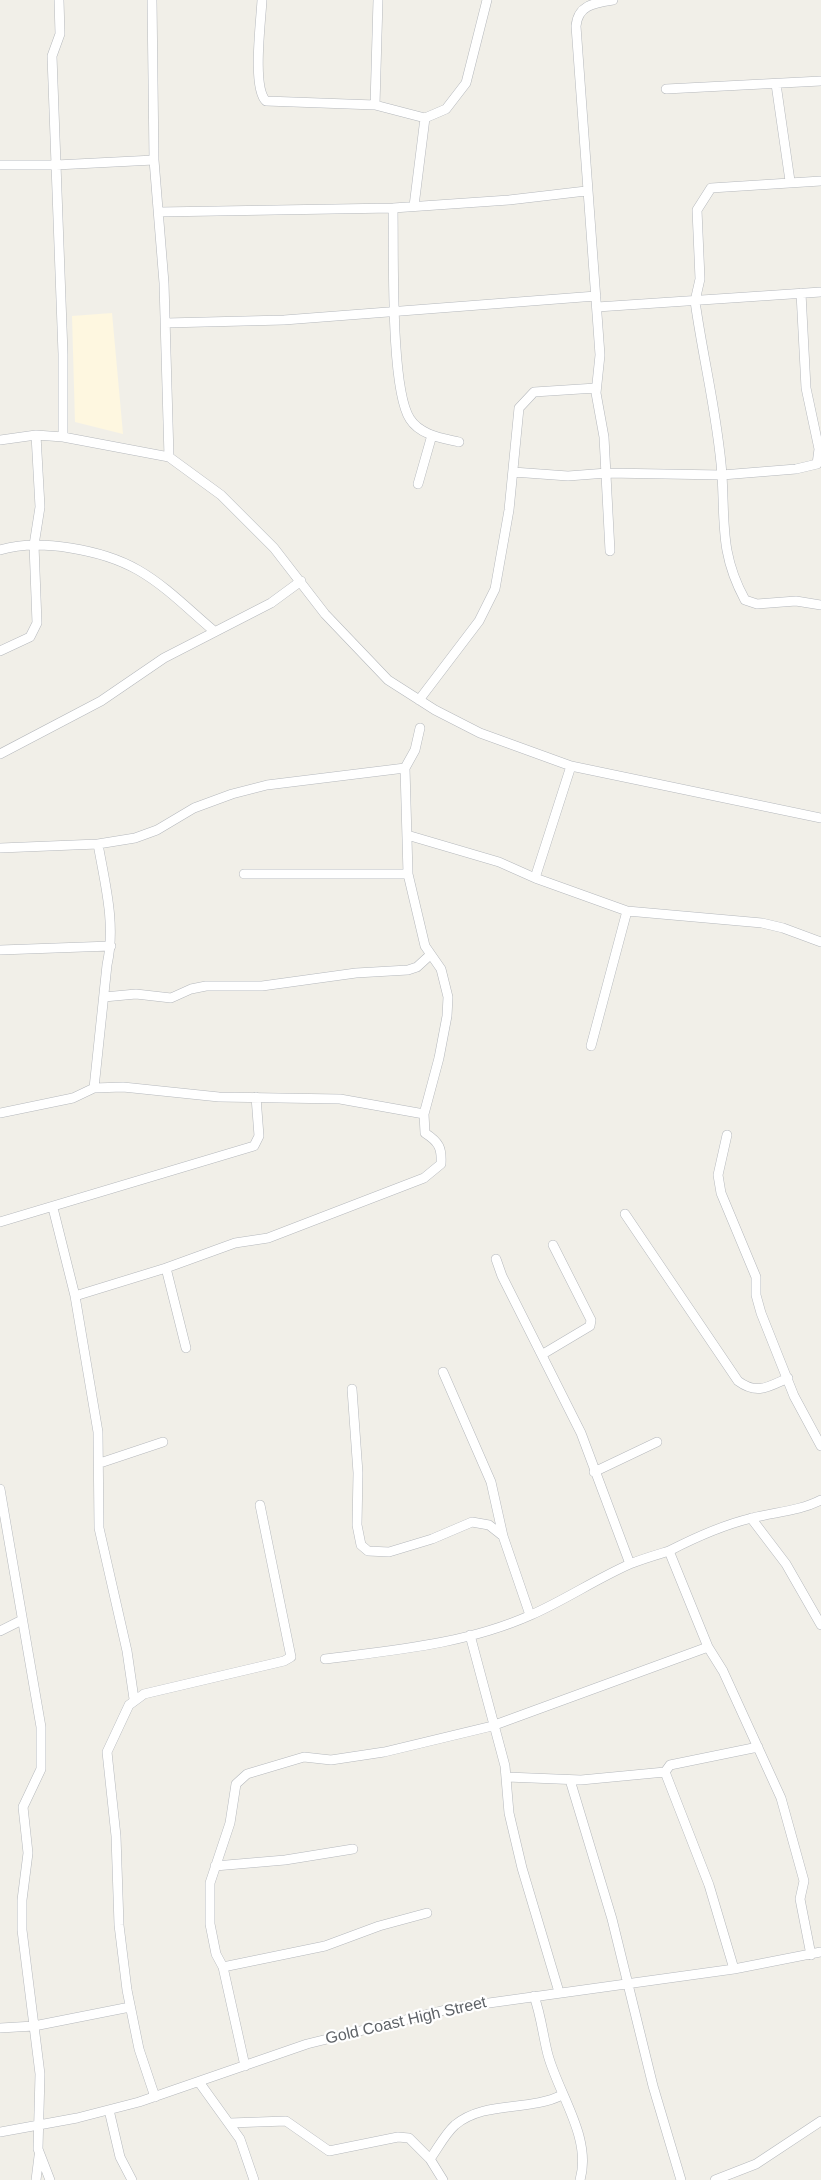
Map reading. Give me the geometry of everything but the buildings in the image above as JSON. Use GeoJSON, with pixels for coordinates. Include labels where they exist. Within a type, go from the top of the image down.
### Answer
{"type":"FeatureCollection","features":[{"type":"Feature","properties":{"kind":"street"},"geometry":{"type":"LineString","coordinates":[[60,0],[60,34],[52,56],[63,437]]}},
{"type":"Feature","properties":{"kind":"street"},"geometry":{"type":"LineString","coordinates":[[152,0],[154,160],[166,322],[169,457]]}},
{"type":"Feature","properties":{"kind":"street"},"geometry":{"type":"LineString","coordinates":[[262,0],[259,78],[263,98],[281,103],[375,105],[425,118],[446,109],[466,83],[487,0]]}},
{"type":"Feature","properties":{"kind":"street"},"geometry":{"type":"LineString","coordinates":[[375,105],[378,0]]}},
{"type":"Feature","properties":{"kind":"street"},"geometry":{"type":"LineString","coordinates":[[610,551],[607,473],[596,388],[601,366],[586,191],[577,17],[587,6],[613,0]]}},
{"type":"Feature","properties":{"kind":"street"},"geometry":{"type":"LineString","coordinates":[[666,89],[821,81]]}},
{"type":"Feature","properties":{"kind":"street"},"geometry":{"type":"LineString","coordinates":[[776,84],[790,181]]}},
{"type":"Feature","properties":{"kind":"street"},"geometry":{"type":"LineString","coordinates":[[414,206],[425,118]]}},
{"type":"Feature","properties":{"kind":"street"},"geometry":{"type":"LineString","coordinates":[[0,165],[56,165],[154,160]]}},
{"type":"Feature","properties":{"kind":"street"},"geometry":{"type":"LineString","coordinates":[[821,181],[790,181],[711,188],[697,210],[700,279],[696,301],[722,475],[724,539],[734,580],[745,600],[757,604],[796,601],[821,605]]}},
{"type":"Feature","properties":{"kind":"street"},"geometry":{"type":"LineString","coordinates":[[159,212],[393,208],[509,200],[586,191]]}},
{"type":"Feature","properties":{"kind":"street"},"geometry":{"type":"LineString","coordinates":[[393,208],[395,311],[401,401],[411,421],[432,435],[459,442]]}},
{"type":"Feature","properties":{"kind":"street"},"geometry":{"type":"LineString","coordinates":[[166,322],[284,320],[395,311],[597,302],[696,301],[821,292]]}},
{"type":"Feature","properties":{"kind":"street"},"geometry":{"type":"LineString","coordinates":[[513,472],[568,476],[607,473],[722,475],[796,469],[817,464],[819,449],[806,388],[801,293]]}},
{"type":"Feature","properties":{"kind":"street"},"geometry":{"type":"LineString","coordinates":[[419,700],[489,603],[497,577],[513,472],[518,415],[524,401],[534,392],[544,390],[596,388]]}},
{"type":"Feature","properties":{"kind":"street"},"geometry":{"type":"LineString","coordinates":[[0,651],[34,633],[37,623],[34,544],[40,507],[36,435]]}},
{"type":"Feature","properties":{"kind":"street"},"geometry":{"type":"LineString","coordinates":[[0,440],[36,435],[63,437],[169,457],[221,495],[274,548],[325,614],[388,680],[419,700],[480,733],[571,766],[821,818]]}},
{"type":"Feature","properties":{"kind":"street"},"geometry":{"type":"LineString","coordinates":[[418,484],[432,435]]}},
{"type":"Feature","properties":{"kind":"street"},"geometry":{"type":"LineString","coordinates":[[0,550],[34,544],[76,549],[136,569],[157,582],[214,631]]}},
{"type":"Feature","properties":{"kind":"street"},"geometry":{"type":"LineString","coordinates":[[0,754],[101,702],[164,658],[271,603],[301,581]]}},
{"type":"Feature","properties":{"kind":"street"},"geometry":{"type":"LineString","coordinates":[[75,1296],[166,1268],[235,1243],[268,1238],[424,1178],[441,1164],[442,1151],[437,1140],[425,1133],[424,1114],[447,1017],[448,998],[441,969],[429,956],[408,874],[406,835],[405,768],[415,750],[420,728]]}},
{"type":"Feature","properties":{"kind":"street"},"geometry":{"type":"LineString","coordinates":[[535,878],[571,766]]}},
{"type":"Feature","properties":{"kind":"street"},"geometry":{"type":"LineString","coordinates":[[0,848],[98,844],[135,838],[156,830],[194,808],[267,785],[405,768]]}},
{"type":"Feature","properties":{"kind":"street"},"geometry":{"type":"LineString","coordinates":[[406,835],[499,862],[535,878],[627,911],[762,923],[821,942]]}},
{"type":"Feature","properties":{"kind":"street"},"geometry":{"type":"LineString","coordinates":[[94,1088],[111,946],[110,906],[98,844]]}},
{"type":"Feature","properties":{"kind":"street"},"geometry":{"type":"LineString","coordinates":[[244,874],[309,876],[408,874]]}},
{"type":"Feature","properties":{"kind":"street"},"geometry":{"type":"LineString","coordinates":[[591,1046],[627,911]]}},
{"type":"Feature","properties":{"kind":"street"},"geometry":{"type":"LineString","coordinates":[[0,950],[111,946]]}},
{"type":"Feature","properties":{"kind":"street"},"geometry":{"type":"LineString","coordinates":[[104,997],[136,994],[171,998],[191,989],[206,986],[262,986],[408,970],[417,967],[429,956]]}},
{"type":"Feature","properties":{"kind":"street"},"geometry":{"type":"LineString","coordinates":[[0,1113],[73,1098],[94,1088],[123,1088],[208,1096],[340,1099],[424,1114]]}},
{"type":"Feature","properties":{"kind":"street"},"geometry":{"type":"LineString","coordinates":[[0,1222],[254,1146],[259,1136],[256,1097]]}},
{"type":"Feature","properties":{"kind":"street"},"geometry":{"type":"LineString","coordinates":[[727,1135],[718,1175],[721,1192],[756,1277],[757,1304],[805,1418],[821,1446]]}},
{"type":"Feature","properties":{"kind":"street"},"geometry":{"type":"LineString","coordinates":[[53,1208],[75,1296],[98,1432],[100,1463],[97,1510],[99,1528],[127,1651],[134,1699],[107,1752],[116,1836],[119,1925],[130,2007],[139,2049],[155,2097]]}},
{"type":"Feature","properties":{"kind":"street"},"geometry":{"type":"LineString","coordinates":[[625,1214],[738,1381],[749,1389],[765,1388],[788,1378]]}},
{"type":"Feature","properties":{"kind":"street"},"geometry":{"type":"LineString","coordinates":[[543,1354],[590,1326],[591,1320],[553,1245]]}},
{"type":"Feature","properties":{"kind":"street"},"geometry":{"type":"LineString","coordinates":[[496,1259],[502,1276],[581,1433],[630,1564]]}},
{"type":"Feature","properties":{"kind":"street"},"geometry":{"type":"LineString","coordinates":[[166,1268],[186,1348]]}},
{"type":"Feature","properties":{"kind":"street"},"geometry":{"type":"LineString","coordinates":[[443,1372],[490,1482],[503,1536],[530,1616]]}},
{"type":"Feature","properties":{"kind":"street"},"geometry":{"type":"LineString","coordinates":[[352,1389],[358,1473],[357,1525],[362,1545],[368,1551],[389,1552],[432,1539],[472,1522],[489,1525],[503,1536]]}},
{"type":"Feature","properties":{"kind":"street"},"geometry":{"type":"LineString","coordinates":[[100,1463],[163,1442]]}},
{"type":"Feature","properties":{"kind":"street"},"geometry":{"type":"LineString","coordinates":[[594,1472],[657,1442]]}},
{"type":"Feature","properties":{"kind":"street"},"geometry":{"type":"LineString","coordinates":[[0,1489],[41,1737],[41,1769],[22,1807],[28,1853],[22,1900],[22,1930],[40,2074],[39,2156],[36,2180]]}},
{"type":"Feature","properties":{"kind":"street"},"geometry":{"type":"LineString","coordinates":[[325,1659],[386,1650],[427,1647],[530,1616],[630,1564],[669,1551],[710,1531],[751,1518],[807,1506],[821,1500]]}},
{"type":"Feature","properties":{"kind":"street"},"geometry":{"type":"LineString","coordinates":[[134,1699],[163,1688],[284,1661],[291,1657],[260,1505]]}},
{"type":"Feature","properties":{"kind":"street"},"geometry":{"type":"LineString","coordinates":[[751,1518],[786,1564],[821,1625]]}},
{"type":"Feature","properties":{"kind":"street"},"geometry":{"type":"LineString","coordinates":[[669,1551],[708,1647],[723,1671],[781,1798],[804,1881],[800,1899],[811,1955]]}},
{"type":"Feature","properties":{"kind":"street"},"geometry":{"type":"LineString","coordinates":[[0,1631],[22,1620]]}},
{"type":"Feature","properties":{"kind":"street"},"geometry":{"type":"LineString","coordinates":[[470,1635],[507,1777],[509,1813],[559,1992]]}},
{"type":"Feature","properties":{"kind":"street"},"geometry":{"type":"LineString","coordinates":[[245,2066],[223,1967],[216,1954],[209,1915],[210,1883],[230,1823],[237,1784],[247,1774],[304,1757],[331,1760],[384,1752],[492,1726],[708,1647]]}},
{"type":"Feature","properties":{"kind":"street"},"geometry":{"type":"LineString","coordinates":[[507,1777],[570,1780],[665,1772],[670,1765],[758,1747]]}},
{"type":"Feature","properties":{"kind":"street"},"geometry":{"type":"LineString","coordinates":[[665,1772],[709,1886],[734,1969]]}},
{"type":"Feature","properties":{"kind":"street"},"geometry":{"type":"LineString","coordinates":[[570,1780],[629,1983],[653,2086],[681,2180]]}},
{"type":"Feature","properties":{"kind":"street"},"geometry":{"type":"LineString","coordinates":[[215,1866],[285,1860],[353,1849]]}},
{"type":"Feature","properties":{"kind":"street"},"geometry":{"type":"LineString","coordinates":[[223,1967],[325,1946],[427,1913]]}},
{"type":"Feature","properties":{"kind":"street","name":"Gold Coast High Street"},"geometry":{"type":"LineString","coordinates":[[0,2132],[110,2110],[155,2097],[307,2044],[369,2026],[453,2008],[734,1969],[821,1952]]}},
{"type":"Feature","properties":{"kind":"street"},"geometry":{"type":"LineString","coordinates":[[534,1996],[548,2055],[584,2155],[580,2180]]}},
{"type":"Feature","properties":{"kind":"street"},"geometry":{"type":"LineString","coordinates":[[0,2028],[34,2026],[130,2007]]}},
{"type":"Feature","properties":{"kind":"street"},"geometry":{"type":"LineString","coordinates":[[199,2082],[240,2139],[254,2180]]}},
{"type":"Feature","properties":{"kind":"street"},"geometry":{"type":"LineString","coordinates":[[430,2159],[453,2127],[465,2117],[502,2108],[547,2103],[562,2095]]}},
{"type":"Feature","properties":{"kind":"street"},"geometry":{"type":"LineString","coordinates":[[110,2110],[120,2157],[132,2180]]}},
{"type":"Feature","properties":{"kind":"street"},"geometry":{"type":"LineString","coordinates":[[230,2123],[285,2121],[329,2151],[398,2137],[410,2138],[430,2159],[443,2180]]}},
{"type":"Feature","properties":{"kind":"street"},"geometry":{"type":"LineString","coordinates":[[715,2180],[727,2178],[756,2164],[821,2121]]}},
{"type":"Feature","properties":{"kind":"street"},"geometry":{"type":"LineString","coordinates":[[39,2156],[50,2180]]}},
{"type":"Feature","properties":{"kind":"shaded area"},"geometry":{"type":"Polygon","coordinates":[[[112,313],[123,434],[75,422],[72,316],[112,313]]]}}]}
